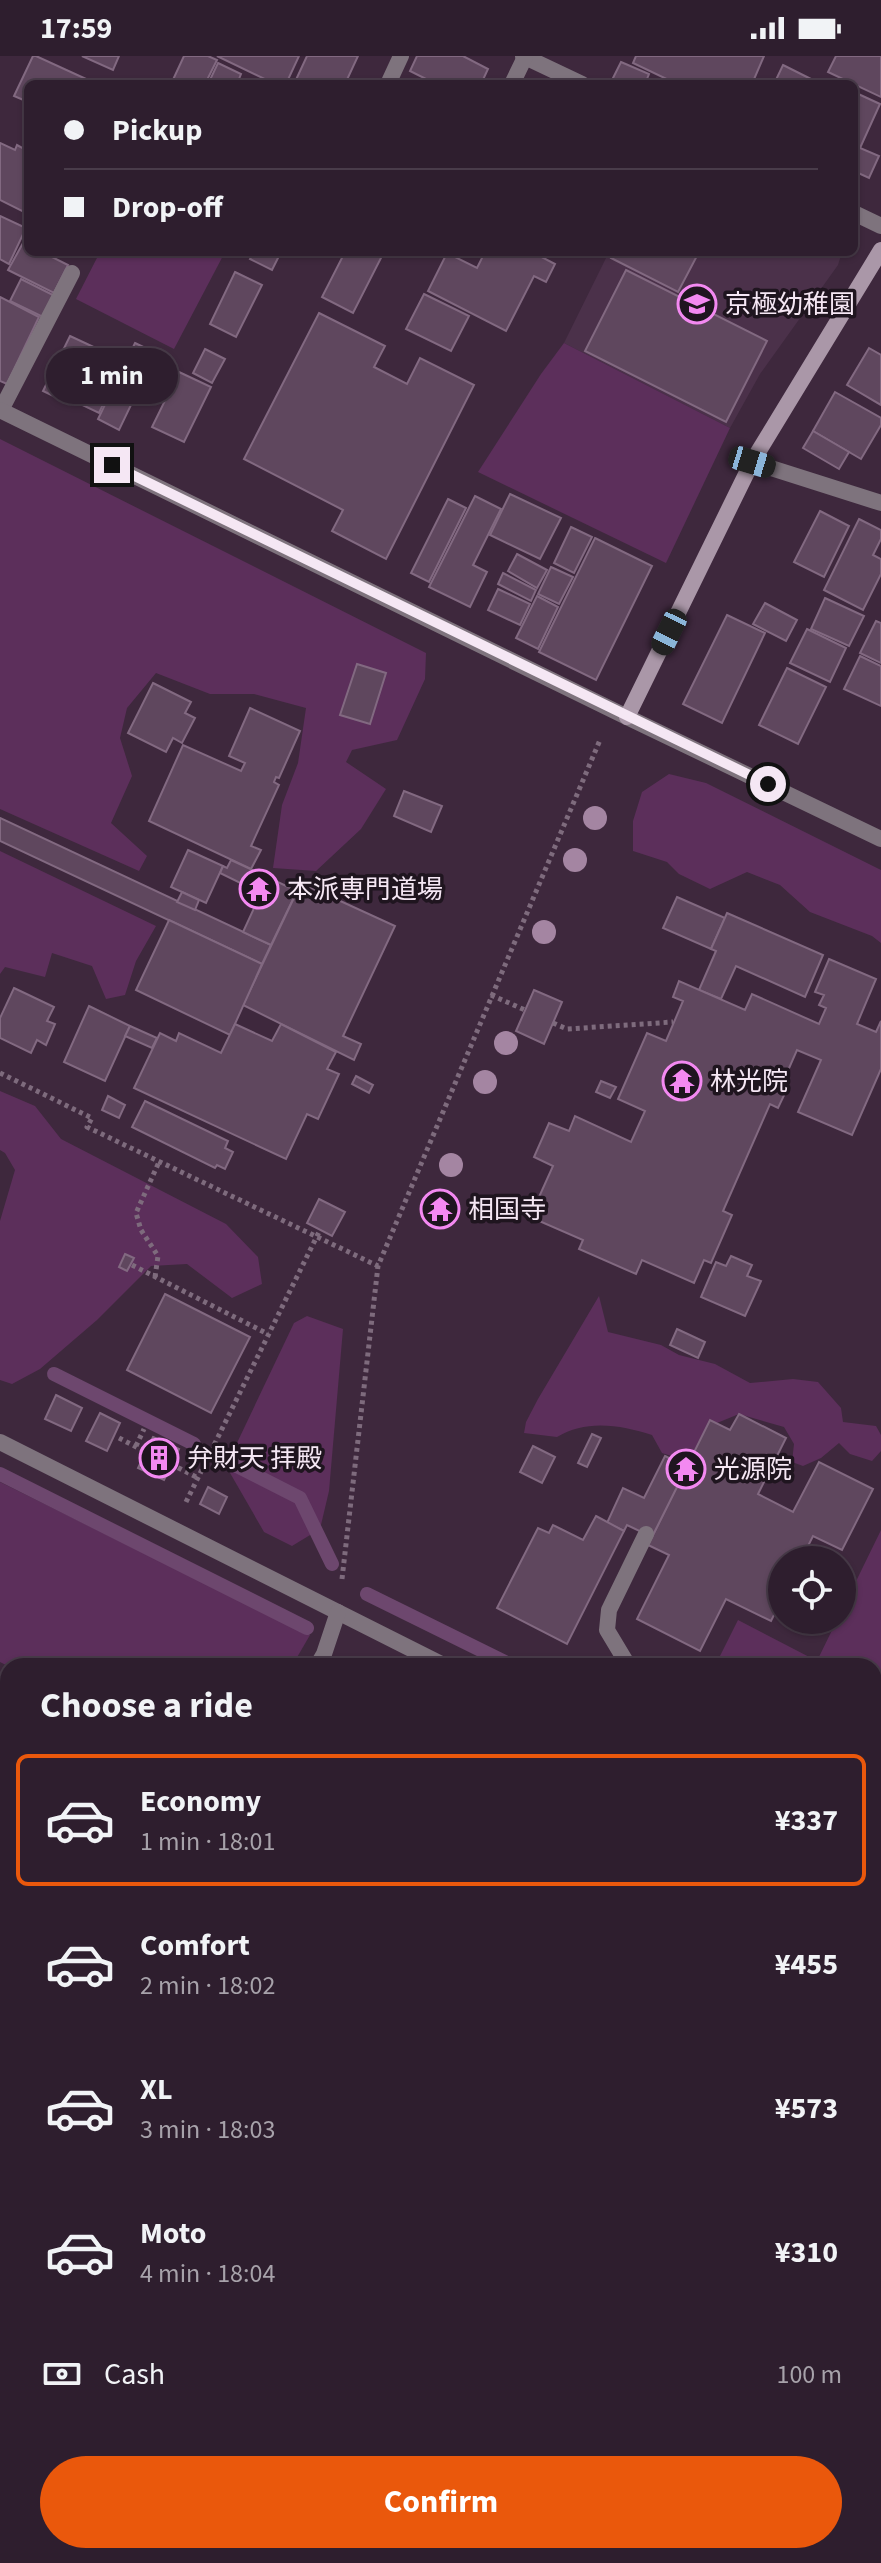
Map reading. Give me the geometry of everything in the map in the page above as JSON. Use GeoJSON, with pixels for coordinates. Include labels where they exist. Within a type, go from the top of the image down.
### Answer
{"type":"FeatureCollection","features":[{"type":"Feature","properties":{"kind":"street"},"geometry":{"type":"LineString","coordinates":[[390,80],[401,56]]}},
{"type":"Feature","properties":{"kind":"street"},"geometry":{"type":"LineString","coordinates":[[514,80],[524,56],[574,80]]}},
{"type":"Feature","properties":{"kind":"street"},"geometry":{"type":"LineString","coordinates":[[858,215],[881,226]]}},
{"type":"Feature","properties":{"kind":"street"},"geometry":{"type":"LineString","coordinates":[[620,713],[752,462],[881,250]]}},
{"type":"Feature","properties":{"kind":"street"},"geometry":{"type":"LineString","coordinates":[[72,273],[0,410],[881,839]]}},
{"type":"Feature","properties":{"kind":"street"},"geometry":{"type":"LineString","coordinates":[[752,462],[877,502],[881,485]]}},
{"type":"Feature","properties":{"kind":"street"},"geometry":{"type":"LineString","coordinates":[[0,1442],[429,1658]]}},
{"type":"Feature","properties":{"kind":"street"},"geometry":{"type":"LineString","coordinates":[[624,1658],[607,1630],[609,1610],[646,1534]]}},
{"type":"Feature","properties":{"kind":"street"},"geometry":{"type":"LineString","coordinates":[[322,1658],[338,1612]]}},
{"type":"Feature","properties":{"kind":"path"},"geometry":{"type":"LineString","coordinates":[[338,1612],[378,1266],[491,995],[620,713]]}},
{"type":"Feature","properties":{"kind":"path"},"geometry":{"type":"LineString","coordinates":[[491,995],[525,1010]]}},
{"type":"Feature","properties":{"kind":"path"},"geometry":{"type":"LineString","coordinates":[[553,1023],[567,1029],[673,1022]]}},
{"type":"Feature","properties":{"kind":"path"},"geometry":{"type":"LineString","coordinates":[[0,1073],[92,1118],[87,1127],[378,1266]]}},
{"type":"Feature","properties":{"kind":"path"},"geometry":{"type":"LineString","coordinates":[[155,1277],[158,1256],[141,1230],[136,1213],[159,1162]]}},
{"type":"Feature","properties":{"kind":"path"},"geometry":{"type":"LineString","coordinates":[[172,1529],[320,1230]]}},
{"type":"Feature","properties":{"kind":"path"},"geometry":{"type":"LineString","coordinates":[[132,1265],[268,1334]]}},
{"type":"Feature","properties":{"kind":"path"},"geometry":{"type":"LineString","coordinates":[[136,1447],[144,1429]]}},
{"type":"Feature","properties":{"kind":"path"},"geometry":{"type":"LineString","coordinates":[[119,1438],[146,1452]]}},
{"type":"Feature","properties":{"kind":"path"},"geometry":{"type":"LineString","coordinates":[[171,1464],[198,1478]]}},
{"type":"Feature","properties":{"kind":"shaded area"},"geometry":{"type":"Polygon","coordinates":[[[98,256],[223,256],[174,349],[76,299],[98,256]]]}},
{"type":"Feature","properties":{"kind":"shaded area","name":"京極幼稚園"},"geometry":{"type":"Polygon","coordinates":[[[607,256],[841,256],[838,265],[760,374],[730,428],[564,343],[607,256]]]}},
{"type":"Feature","properties":{"kind":"shaded area"},"geometry":{"type":"Polygon","coordinates":[[[564,343],[730,428],[666,563],[478,472],[564,343]]]}},
{"type":"Feature","properties":{"kind":"shaded area"},"geometry":{"type":"Polygon","coordinates":[[[0,439],[426,653],[425,679],[397,740],[352,750],[346,762],[386,789],[361,829],[316,871],[273,868],[282,805],[298,763],[306,708],[254,694],[210,694],[156,673],[127,708],[120,738],[132,776],[111,823],[147,856],[139,871],[0,809],[0,439]]]}},
{"type":"Feature","properties":{"kind":"shaded area"},"geometry":{"type":"Polygon","coordinates":[[[669,774],[706,783],[881,870],[881,943],[872,936],[810,912],[780,885],[747,872],[710,889],[679,874],[667,862],[633,851],[633,821],[642,792],[669,774]]]}},
{"type":"Feature","properties":{"kind":"shaded area"},"geometry":{"type":"Polygon","coordinates":[[[0,851],[156,926],[136,961],[125,995],[106,999],[92,966],[52,953],[45,977],[5,967],[0,974],[0,851]]]}},
{"type":"Feature","properties":{"kind":"shaded area"},"geometry":{"type":"Polygon","coordinates":[[[0,1091],[35,1106],[61,1139],[226,1224],[258,1257],[262,1284],[232,1298],[187,1264],[151,1266],[97,1320],[40,1369],[12,1384],[0,1380],[0,1221],[15,1170],[0,1150],[0,1091]]]}},
{"type":"Feature","properties":{"kind":"shaded area"},"geometry":{"type":"Polygon","coordinates":[[[599,1296],[608,1332],[661,1345],[679,1355],[715,1364],[750,1383],[793,1379],[818,1382],[841,1408],[843,1422],[876,1426],[881,1435],[881,1451],[872,1461],[850,1454],[839,1443],[821,1458],[803,1466],[792,1462],[794,1444],[784,1427],[739,1414],[717,1423],[698,1452],[678,1458],[662,1453],[652,1435],[616,1426],[580,1428],[557,1437],[524,1433],[538,1399],[599,1296]]]}},
{"type":"Feature","properties":{"kind":"shaded area"},"geometry":{"type":"Polygon","coordinates":[[[307,1316],[343,1329],[329,1491],[320,1529],[292,1546],[264,1532],[226,1466],[294,1323],[307,1316]]]}},
{"type":"Feature","properties":{"kind":"shaded area"},"geometry":{"type":"Polygon","coordinates":[[[0,1482],[310,1635],[297,1658],[0,1658],[0,1482]]]}},
{"type":"Feature","properties":{"kind":"shaded area"},"geometry":{"type":"Polygon","coordinates":[[[881,1530],[881,1658],[818,1658],[830,1634],[856,1634],[856,1581],[881,1530]]]}},
{"type":"Feature","properties":{"kind":"shaded area"},"geometry":{"type":"Polygon","coordinates":[[[738,1620],[811,1658],[719,1658],[738,1620]]]}},
{"type":"Feature","properties":{"kind":"building"},"geometry":{"type":"Polygon","coordinates":[[[33,56],[88,80],[24,80],[24,100],[14,96],[33,56]]]}},
{"type":"Feature","properties":{"kind":"building"},"geometry":{"type":"Polygon","coordinates":[[[82,56],[119,56],[113,70],[82,56]]]}},
{"type":"Feature","properties":{"kind":"building"},"geometry":{"type":"Polygon","coordinates":[[[184,56],[208,56],[217,60],[207,80],[173,80],[184,56]]]}},
{"type":"Feature","properties":{"kind":"building"},"geometry":{"type":"Polygon","coordinates":[[[217,56],[299,56],[288,80],[267,80],[217,56]]]}},
{"type":"Feature","properties":{"kind":"building"},"geometry":{"type":"Polygon","coordinates":[[[307,56],[358,56],[347,80],[296,80],[307,56]]]}},
{"type":"Feature","properties":{"kind":"building"},"geometry":{"type":"Polygon","coordinates":[[[417,56],[463,56],[488,69],[483,80],[428,80],[410,71],[417,56]]]}},
{"type":"Feature","properties":{"kind":"building"},"geometry":{"type":"Polygon","coordinates":[[[636,56],[764,56],[754,80],[669,80],[633,63],[636,56]]]}},
{"type":"Feature","properties":{"kind":"building"},"geometry":{"type":"Polygon","coordinates":[[[836,56],[881,56],[881,97],[858,86],[858,80],[845,80],[828,72],[836,56]]]}},
{"type":"Feature","properties":{"kind":"building"},"geometry":{"type":"Polygon","coordinates":[[[621,62],[649,74],[647,80],[612,80],[621,62]]]}},
{"type":"Feature","properties":{"kind":"building"},"geometry":{"type":"Polygon","coordinates":[[[218,63],[241,74],[239,80],[210,80],[218,63]]]}},
{"type":"Feature","properties":{"kind":"building"},"geometry":{"type":"Polygon","coordinates":[[[783,65],[811,79],[810,80],[776,80],[783,65]]]}},
{"type":"Feature","properties":{"kind":"building"},"geometry":{"type":"Polygon","coordinates":[[[858,94],[880,104],[860,148],[879,156],[869,178],[858,173],[858,94]]]}},
{"type":"Feature","properties":{"kind":"building"},"geometry":{"type":"Polygon","coordinates":[[[0,143],[15,150],[17,145],[24,149],[24,212],[0,200],[0,143]]]}},
{"type":"Feature","properties":{"kind":"building"},"geometry":{"type":"Polygon","coordinates":[[[0,216],[24,227],[24,232],[9,264],[0,259],[0,216]]]}},
{"type":"Feature","properties":{"kind":"building"},"geometry":{"type":"Polygon","coordinates":[[[23,243],[24,256],[50,256],[68,265],[54,293],[8,270],[23,243]]]}},
{"type":"Feature","properties":{"kind":"building"},"geometry":{"type":"Polygon","coordinates":[[[252,256],[279,256],[272,270],[250,259],[252,256]]]}},
{"type":"Feature","properties":{"kind":"building"},"geometry":{"type":"Polygon","coordinates":[[[343,256],[382,256],[353,313],[322,297],[343,256]]]}},
{"type":"Feature","properties":{"kind":"building"},"geometry":{"type":"Polygon","coordinates":[[[446,256],[453,256],[477,268],[483,256],[540,256],[555,264],[546,282],[534,276],[506,331],[428,291],[446,256]]]}},
{"type":"Feature","properties":{"kind":"building"},"geometry":{"type":"Polygon","coordinates":[[[612,256],[697,256],[678,292],[612,256]]]}},
{"type":"Feature","properties":{"kind":"building"},"geometry":{"type":"Polygon","coordinates":[[[626,270],[767,341],[726,422],[585,351],[626,270]]]}},
{"type":"Feature","properties":{"kind":"building"},"geometry":{"type":"Polygon","coordinates":[[[235,272],[262,285],[236,337],[210,324],[235,272]]]}},
{"type":"Feature","properties":{"kind":"building"},"geometry":{"type":"Polygon","coordinates":[[[21,279],[53,295],[43,317],[10,301],[21,279]]]}},
{"type":"Feature","properties":{"kind":"building"},"geometry":{"type":"Polygon","coordinates":[[[424,294],[469,316],[451,351],[406,329],[424,294]]]}},
{"type":"Feature","properties":{"kind":"building"},"geometry":{"type":"Polygon","coordinates":[[[0,297],[39,317],[7,384],[0,381],[0,297]]]}},
{"type":"Feature","properties":{"kind":"building"},"geometry":{"type":"Polygon","coordinates":[[[319,313],[385,346],[374,367],[407,384],[420,358],[474,385],[386,559],[332,531],[343,510],[244,459],[319,313]]]}},
{"type":"Feature","properties":{"kind":"building"},"geometry":{"type":"Polygon","coordinates":[[[70,336],[98,349],[70,404],[43,391],[70,336]]]}},
{"type":"Feature","properties":{"kind":"building"},"geometry":{"type":"Polygon","coordinates":[[[135,343],[156,353],[119,430],[98,419],[135,343]]]}},
{"type":"Feature","properties":{"kind":"building"},"geometry":{"type":"Polygon","coordinates":[[[869,348],[881,355],[881,405],[847,385],[869,348]]]}},
{"type":"Feature","properties":{"kind":"building"},"geometry":{"type":"Polygon","coordinates":[[[205,349],[225,359],[212,383],[193,373],[205,349]]]}},
{"type":"Feature","properties":{"kind":"building"},"geometry":{"type":"Polygon","coordinates":[[[99,350],[123,362],[99,413],[74,401],[99,350]]]}},
{"type":"Feature","properties":{"kind":"building"},"geometry":{"type":"Polygon","coordinates":[[[179,372],[211,387],[184,442],[152,427],[179,372]]]}},
{"type":"Feature","properties":{"kind":"building"},"geometry":{"type":"Polygon","coordinates":[[[835,392],[881,418],[881,425],[861,459],[813,431],[835,392]]]}},
{"type":"Feature","properties":{"kind":"building"},"geometry":{"type":"Polygon","coordinates":[[[813,431],[849,452],[839,469],[803,448],[813,431]]]}},
{"type":"Feature","properties":{"kind":"building"},"geometry":{"type":"Polygon","coordinates":[[[510,494],[561,518],[540,559],[490,535],[510,494]]]}},
{"type":"Feature","properties":{"kind":"building"},"geometry":{"type":"Polygon","coordinates":[[[475,496],[501,509],[473,565],[487,572],[470,607],[429,587],[475,496]]]}},
{"type":"Feature","properties":{"kind":"building"},"geometry":{"type":"Polygon","coordinates":[[[448,499],[466,508],[429,582],[411,573],[448,499]]]}},
{"type":"Feature","properties":{"kind":"building"},"geometry":{"type":"Polygon","coordinates":[[[820,511],[849,526],[824,577],[794,562],[820,511]]]}},
{"type":"Feature","properties":{"kind":"building"},"geometry":{"type":"Polygon","coordinates":[[[859,519],[881,530],[881,539],[873,555],[881,559],[881,574],[863,610],[824,590],[859,519]]]}},
{"type":"Feature","properties":{"kind":"building"},"geometry":{"type":"Polygon","coordinates":[[[571,527],[592,537],[574,573],[554,563],[571,527]]]}},
{"type":"Feature","properties":{"kind":"building"},"geometry":{"type":"Polygon","coordinates":[[[595,538],[652,566],[596,680],[539,652],[595,538]]]}},
{"type":"Feature","properties":{"kind":"building"},"geometry":{"type":"Polygon","coordinates":[[[517,554],[547,570],[537,588],[508,571],[517,554]]]}},
{"type":"Feature","properties":{"kind":"building"},"geometry":{"type":"Polygon","coordinates":[[[551,567],[573,577],[559,604],[538,594],[551,567]]]}},
{"type":"Feature","properties":{"kind":"building"},"geometry":{"type":"Polygon","coordinates":[[[503,573],[536,590],[531,601],[498,584],[503,573]]]}},
{"type":"Feature","properties":{"kind":"building"},"geometry":{"type":"Polygon","coordinates":[[[498,589],[530,604],[520,625],[488,610],[498,589]]]}},
{"type":"Feature","properties":{"kind":"building"},"geometry":{"type":"Polygon","coordinates":[[[537,596],[558,607],[538,649],[516,638],[537,596]]]}},
{"type":"Feature","properties":{"kind":"building"},"geometry":{"type":"Polygon","coordinates":[[[825,598],[864,616],[849,646],[811,629],[825,598]]]}},
{"type":"Feature","properties":{"kind":"building"},"geometry":{"type":"Polygon","coordinates":[[[765,603],[797,620],[786,641],[753,624],[765,603]]]}},
{"type":"Feature","properties":{"kind":"building"},"geometry":{"type":"Polygon","coordinates":[[[727,615],[765,633],[722,723],[683,704],[727,615]]]}},
{"type":"Feature","properties":{"kind":"building"},"geometry":{"type":"Polygon","coordinates":[[[876,621],[881,623],[881,663],[860,653],[876,621]]]}},
{"type":"Feature","properties":{"kind":"building"},"geometry":{"type":"Polygon","coordinates":[[[807,629],[846,648],[830,682],[790,663],[807,629]]]}},
{"type":"Feature","properties":{"kind":"building"},"geometry":{"type":"Polygon","coordinates":[[[860,656],[881,666],[881,706],[844,689],[860,656]]]}},
{"type":"Feature","properties":{"kind":"building"},"geometry":{"type":"Polygon","coordinates":[[[357,664],[386,673],[370,724],[340,715],[357,664]]]}},
{"type":"Feature","properties":{"kind":"building"},"geometry":{"type":"Polygon","coordinates":[[[787,668],[826,687],[798,744],[759,725],[787,668]]]}},
{"type":"Feature","properties":{"kind":"building"},"geometry":{"type":"Polygon","coordinates":[[[153,683],[191,702],[185,713],[195,718],[182,743],[173,738],[166,752],[128,733],[153,683]]]}},
{"type":"Feature","properties":{"kind":"building"},"geometry":{"type":"Polygon","coordinates":[[[250,708],[300,731],[279,778],[276,777],[274,782],[279,785],[251,846],[261,850],[251,869],[149,821],[183,745],[241,771],[245,763],[229,756],[250,708]]]}},
{"type":"Feature","properties":{"kind":"building"},"geometry":{"type":"Polygon","coordinates":[[[404,791],[442,806],[431,832],[394,816],[404,791]]]}},
{"type":"Feature","properties":{"kind":"building"},"geometry":{"type":"Polygon","coordinates":[[[0,818],[271,945],[262,964],[0,841],[0,818]]]}},
{"type":"Feature","properties":{"kind":"building"},"geometry":{"type":"Polygon","coordinates":[[[188,850],[223,866],[206,903],[171,887],[188,850]]]}},
{"type":"Feature","properties":{"kind":"building"},"geometry":{"type":"Polygon","coordinates":[[[231,860],[297,891],[271,945],[243,932],[261,893],[220,873],[231,860]]]}},
{"type":"Feature","properties":{"kind":"building"},"geometry":{"type":"Polygon","coordinates":[[[301,883],[395,926],[343,1036],[361,1044],[354,1060],[243,1005],[301,883]]]}},
{"type":"Feature","properties":{"kind":"building"},"geometry":{"type":"Polygon","coordinates":[[[182,892],[199,900],[195,910],[177,902],[182,892]]]}},
{"type":"Feature","properties":{"kind":"building"},"geometry":{"type":"Polygon","coordinates":[[[677,897],[725,918],[711,949],[663,928],[677,897]]]}},
{"type":"Feature","properties":{"kind":"building"},"geometry":{"type":"Polygon","coordinates":[[[727,913],[823,955],[805,997],[736,966],[721,999],[699,990],[716,951],[711,949],[727,913]]]}},
{"type":"Feature","properties":{"kind":"building"},"geometry":{"type":"Polygon","coordinates":[[[169,920],[262,964],[230,1035],[136,990],[169,920]]]}},
{"type":"Feature","properties":{"kind":"building"},"geometry":{"type":"Polygon","coordinates":[[[829,959],[876,979],[857,1024],[876,1032],[881,1021],[881,1069],[852,1135],[798,1112],[821,1060],[797,1050],[782,1084],[788,1087],[778,1108],[770,1104],[723,1211],[732,1215],[711,1263],[704,1260],[694,1283],[642,1260],[636,1274],[579,1249],[583,1240],[530,1217],[553,1166],[534,1157],[549,1123],[569,1131],[575,1116],[631,1142],[645,1111],[618,1099],[647,1033],[666,1041],[683,1001],[673,997],[679,981],[745,1010],[752,994],[819,1024],[826,1008],[819,1005],[824,995],[815,992],[829,959]]]}},
{"type":"Feature","properties":{"kind":"building"},"geometry":{"type":"Polygon","coordinates":[[[14,988],[54,1007],[47,1021],[55,1024],[46,1045],[37,1040],[31,1053],[0,1038],[0,1018],[14,988]]]}},
{"type":"Feature","properties":{"kind":"building"},"geometry":{"type":"Polygon","coordinates":[[[534,990],[562,1002],[544,1044],[516,1031],[534,990]]]}},
{"type":"Feature","properties":{"kind":"building"},"geometry":{"type":"Polygon","coordinates":[[[89,1006],[130,1026],[105,1081],[64,1062],[89,1006]]]}},
{"type":"Feature","properties":{"kind":"building"},"geometry":{"type":"Polygon","coordinates":[[[235,1024],[272,1041],[281,1024],[336,1052],[327,1069],[339,1074],[318,1119],[307,1114],[286,1159],[134,1088],[160,1033],[176,1041],[179,1033],[221,1053],[235,1024]]]}},
{"type":"Feature","properties":{"kind":"building"},"geometry":{"type":"Polygon","coordinates":[[[130,1026],[157,1038],[152,1048],[125,1036],[130,1026]]]}},
{"type":"Feature","properties":{"kind":"building"},"geometry":{"type":"Polygon","coordinates":[[[356,1076],[373,1085],[369,1093],[352,1084],[356,1076]]]}},
{"type":"Feature","properties":{"kind":"building"},"geometry":{"type":"Polygon","coordinates":[[[601,1081],[616,1087],[610,1098],[596,1092],[601,1081]]]}},
{"type":"Feature","properties":{"kind":"building"},"geometry":{"type":"Polygon","coordinates":[[[108,1096],[125,1105],[119,1118],[102,1110],[108,1096]]]}},
{"type":"Feature","properties":{"kind":"building"},"geometry":{"type":"Polygon","coordinates":[[[145,1101],[228,1141],[225,1148],[233,1152],[225,1169],[217,1165],[215,1168],[132,1127],[145,1101]]]}},
{"type":"Feature","properties":{"kind":"building"},"geometry":{"type":"Polygon","coordinates":[[[319,1199],[345,1212],[332,1236],[307,1223],[319,1199]]]}},
{"type":"Feature","properties":{"kind":"building"},"geometry":{"type":"Polygon","coordinates":[[[125,1254],[134,1258],[127,1271],[119,1267],[125,1254]]]}},
{"type":"Feature","properties":{"kind":"building"},"geometry":{"type":"Polygon","coordinates":[[[731,1256],[752,1265],[747,1276],[761,1281],[745,1316],[701,1297],[716,1262],[726,1266],[731,1256]]]}},
{"type":"Feature","properties":{"kind":"building"},"geometry":{"type":"Polygon","coordinates":[[[165,1294],[250,1337],[211,1413],[127,1370],[165,1294]]]}},
{"type":"Feature","properties":{"kind":"building"},"geometry":{"type":"Polygon","coordinates":[[[677,1329],[705,1342],[698,1358],[670,1345],[677,1329]]]}},
{"type":"Feature","properties":{"kind":"building"},"geometry":{"type":"Polygon","coordinates":[[[56,1395],[82,1408],[71,1431],[45,1419],[56,1395]]]}},
{"type":"Feature","properties":{"kind":"building"},"geometry":{"type":"Polygon","coordinates":[[[100,1413],[120,1423],[107,1451],[86,1441],[100,1413]]]}},
{"type":"Feature","properties":{"kind":"building"},"geometry":{"type":"Polygon","coordinates":[[[739,1414],[786,1438],[758,1494],[793,1512],[819,1462],[873,1489],[844,1546],[834,1546],[813,1536],[808,1546],[768,1546],[768,1620],[726,1599],[700,1651],[637,1619],[669,1555],[648,1545],[710,1420],[730,1430],[739,1414]]]}},
{"type":"Feature","properties":{"kind":"building"},"geometry":{"type":"Polygon","coordinates":[[[592,1434],[601,1438],[587,1467],[578,1463],[592,1434]]]}},
{"type":"Feature","properties":{"kind":"building","name":"弁財天 拝殿"},"geometry":{"type":"Polygon","coordinates":[[[153,1437],[179,1449],[164,1480],[138,1468],[153,1437]]]}},
{"type":"Feature","properties":{"kind":"building"},"geometry":{"type":"Polygon","coordinates":[[[533,1446],[555,1457],[542,1483],[520,1472],[533,1446]]]}},
{"type":"Feature","properties":{"kind":"building"},"geometry":{"type":"Polygon","coordinates":[[[665,1456],[687,1467],[652,1537],[627,1525],[624,1531],[607,1523],[623,1488],[644,1498],[665,1456]]]}},
{"type":"Feature","properties":{"kind":"building"},"geometry":{"type":"Polygon","coordinates":[[[208,1487],[227,1497],[219,1514],[200,1504],[208,1487]]]}},
{"type":"Feature","properties":{"kind":"building"},"geometry":{"type":"Polygon","coordinates":[[[596,1516],[624,1531],[567,1644],[497,1608],[538,1528],[549,1533],[553,1525],[583,1540],[596,1516]]]}},
{"type":"Feature","properties":{"kind":"waterway"},"geometry":{"type":"LineString","coordinates":[[54,1374],[194,1444]]}},
{"type":"Feature","properties":{"kind":"waterway"},"geometry":{"type":"LineString","coordinates":[[221,1458],[300,1498],[332,1564]]}},
{"type":"Feature","properties":{"kind":"waterway"},"geometry":{"type":"LineString","coordinates":[[0,1474],[307,1628]]}},
{"type":"Feature","properties":{"kind":"waterway"},"geometry":{"type":"LineString","coordinates":[[367,1594],[497,1658]]}},
{"type":"Feature","properties":{"kind":"place","name":"京極幼稚園"},"geometry":{"type":"Point","coordinates":[697,304]}},
{"type":"Feature","properties":{"kind":"place","name":"本派専門道場"},"geometry":{"type":"Point","coordinates":[259,889]}},
{"type":"Feature","properties":{"kind":"place","name":"林光院"},"geometry":{"type":"Point","coordinates":[682,1081]}},
{"type":"Feature","properties":{"kind":"place","name":"相国寺"},"geometry":{"type":"Point","coordinates":[440,1209]}},
{"type":"Feature","properties":{"kind":"place","name":"弁財天 拝殿"},"geometry":{"type":"Point","coordinates":[159,1458]}},
{"type":"Feature","properties":{"kind":"place","name":"光源院"},"geometry":{"type":"Point","coordinates":[686,1469]}},
{"type":"Feature","properties":{"kind":"route"},"geometry":{"type":"LineString","coordinates":[[112,465],[768,784]]}}]}
